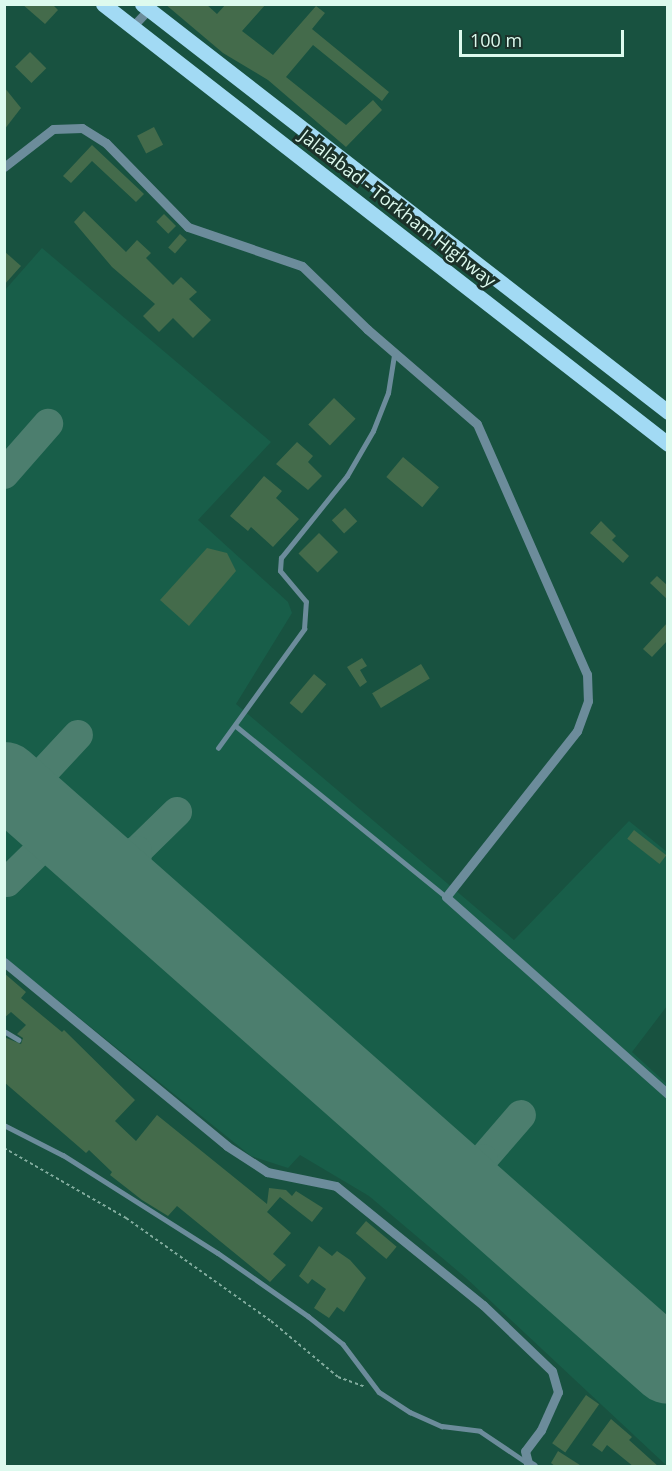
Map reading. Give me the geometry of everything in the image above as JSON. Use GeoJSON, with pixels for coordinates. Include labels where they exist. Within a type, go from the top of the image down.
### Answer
{"type":"FeatureCollection","features":[{"type":"Feature","properties":{"kind":"highway","name":"Jalalabad - Torkham Highway"},"geometry":{"type":"LineString","coordinates":[[104,4],[134,25],[668,444]]}},
{"type":"Feature","properties":{"kind":"highway","name":"Jalalabad - Torkham Highway"},"geometry":{"type":"LineString","coordinates":[[148,6],[668,412]]}},
{"type":"Feature","properties":{"kind":"street"},"geometry":{"type":"LineString","coordinates":[[134,25],[148,6]]}},
{"type":"Feature","properties":{"kind":"street"},"geometry":{"type":"LineString","coordinates":[[4,167],[53,129],[82,128],[106,143],[188,227],[302,266],[394,353],[477,424],[587,674],[588,701],[578,731],[446,897],[668,1094]]}},
{"type":"Feature","properties":{"kind":"street"},"geometry":{"type":"LineString","coordinates":[[4,962],[227,1146],[267,1172],[336,1186],[483,1305],[552,1371],[558,1392],[541,1430],[525,1451],[530,1465]]}},
{"type":"Feature","properties":{"kind":"lane"},"geometry":{"type":"LineString","coordinates":[[218,748],[304,629],[306,602],[280,571],[281,558],[347,476],[373,431],[388,393],[394,353]]}},
{"type":"Feature","properties":{"kind":"lane"},"geometry":{"type":"LineString","coordinates":[[236,726],[446,897]]}},
{"type":"Feature","properties":{"kind":"lane"},"geometry":{"type":"LineString","coordinates":[[4,1030],[19,1040]]}},
{"type":"Feature","properties":{"kind":"lane"},"geometry":{"type":"LineString","coordinates":[[4,1125],[63,1155],[218,1253],[299,1310],[343,1344],[379,1392],[410,1413],[442,1426],[480,1431],[530,1465]]}},
{"type":"Feature","properties":{"kind":"path"},"geometry":{"type":"LineString","coordinates":[[4,1148],[126,1218],[271,1321],[338,1377],[379,1392]]}},
{"type":"Feature","properties":{"kind":"shaded area"},"geometry":{"type":"Polygon","coordinates":[[[42,248],[271,442],[198,520],[288,602],[292,613],[236,704],[514,940],[629,821],[667,852],[667,1006],[632,1052],[667,1084],[667,1466],[466,1278],[369,1196],[300,1155],[288,1168],[251,1156],[5,958],[5,290],[42,248]]]}},
{"type":"Feature","properties":{"kind":"building"},"geometry":{"type":"Polygon","coordinates":[[[22,4],[52,4],[58,10],[45,24],[22,4]]]}},
{"type":"Feature","properties":{"kind":"building"},"geometry":{"type":"Polygon","coordinates":[[[165,4],[206,4],[217,14],[226,4],[266,4],[242,31],[273,55],[316,6],[325,13],[312,29],[389,92],[382,101],[313,45],[286,77],[346,125],[373,100],[382,110],[346,147],[268,80],[223,53],[165,4]]]}},
{"type":"Feature","properties":{"kind":"building"},"geometry":{"type":"Polygon","coordinates":[[[30,52],[46,68],[31,83],[15,67],[30,52]]]}},
{"type":"Feature","properties":{"kind":"building"},"geometry":{"type":"Polygon","coordinates":[[[4,87],[21,108],[4,130],[4,87]]]}},
{"type":"Feature","properties":{"kind":"building"},"geometry":{"type":"Polygon","coordinates":[[[154,127],[163,145],[146,153],[137,136],[154,127]]]}},
{"type":"Feature","properties":{"kind":"building"},"geometry":{"type":"Polygon","coordinates":[[[92,145],[144,194],[136,202],[92,161],[71,183],[63,176],[92,145]]]}},
{"type":"Feature","properties":{"kind":"building"},"geometry":{"type":"Polygon","coordinates":[[[84,211],[126,252],[137,240],[151,253],[146,258],[173,285],[181,277],[197,292],[189,299],[211,320],[193,338],[173,318],[159,332],[143,316],[155,304],[112,267],[74,222],[84,211]]]}},
{"type":"Feature","properties":{"kind":"building"},"geometry":{"type":"Polygon","coordinates":[[[164,214],[176,226],[168,234],[156,222],[164,214]]]}},
{"type":"Feature","properties":{"kind":"building"},"geometry":{"type":"Polygon","coordinates":[[[180,234],[187,240],[175,253],[168,248],[180,234]]]}},
{"type":"Feature","properties":{"kind":"building"},"geometry":{"type":"Polygon","coordinates":[[[4,251],[21,266],[4,285],[4,251]]]}},
{"type":"Feature","properties":{"kind":"building"},"geometry":{"type":"Polygon","coordinates":[[[334,398],[356,419],[330,445],[308,425],[334,398]]]}},
{"type":"Feature","properties":{"kind":"building"},"geometry":{"type":"Polygon","coordinates":[[[297,442],[313,456],[308,462],[322,476],[308,490],[276,464],[297,442]]]}},
{"type":"Feature","properties":{"kind":"building"},"geometry":{"type":"Polygon","coordinates":[[[403,457],[439,487],[422,507],[386,477],[403,457]]]}},
{"type":"Feature","properties":{"kind":"building"},"geometry":{"type":"Polygon","coordinates":[[[264,476],[282,491],[276,498],[299,519],[273,547],[251,527],[248,531],[230,516],[264,476]]]}},
{"type":"Feature","properties":{"kind":"building"},"geometry":{"type":"Polygon","coordinates":[[[345,508],[357,521],[344,533],[332,520],[345,508]]]}},
{"type":"Feature","properties":{"kind":"building"},"geometry":{"type":"Polygon","coordinates":[[[601,521],[616,536],[612,540],[629,556],[623,563],[590,533],[601,521]]]}},
{"type":"Feature","properties":{"kind":"building"},"geometry":{"type":"Polygon","coordinates":[[[319,533],[338,552],[318,573],[298,554],[319,533]]]}},
{"type":"Feature","properties":{"kind":"building"},"geometry":{"type":"Polygon","coordinates":[[[207,548],[227,553],[236,571],[189,626],[160,600],[207,548]]]}},
{"type":"Feature","properties":{"kind":"building"},"geometry":{"type":"Polygon","coordinates":[[[657,576],[668,586],[668,600],[650,583],[657,576]]]}},
{"type":"Feature","properties":{"kind":"building"},"geometry":{"type":"Polygon","coordinates":[[[668,622],[668,640],[652,657],[643,649],[668,622]]]}},
{"type":"Feature","properties":{"kind":"building"},"geometry":{"type":"Polygon","coordinates":[[[362,658],[367,666],[360,670],[367,682],[360,687],[347,667],[362,658]]]}},
{"type":"Feature","properties":{"kind":"building"},"geometry":{"type":"Polygon","coordinates":[[[421,664],[430,679],[381,708],[372,693],[421,664]]]}},
{"type":"Feature","properties":{"kind":"building"},"geometry":{"type":"Polygon","coordinates":[[[314,674],[326,684],[302,713],[290,703],[314,674]]]}},
{"type":"Feature","properties":{"kind":"building"},"geometry":{"type":"Polygon","coordinates":[[[634,830],[666,855],[660,864],[627,839],[634,830]]]}},
{"type":"Feature","properties":{"kind":"building"},"geometry":{"type":"Polygon","coordinates":[[[4,973],[26,992],[21,998],[62,1032],[64,1030],[135,1100],[115,1121],[136,1141],[157,1115],[267,1204],[269,1188],[286,1190],[292,1196],[296,1191],[323,1208],[312,1222],[280,1197],[267,1212],[291,1233],[273,1254],[286,1265],[270,1282],[177,1206],[168,1216],[142,1200],[110,1175],[112,1172],[89,1150],[86,1153],[4,1082],[4,1037],[21,1044],[23,1038],[17,1034],[26,1025],[11,1012],[4,1018],[4,973]]]}},
{"type":"Feature","properties":{"kind":"building"},"geometry":{"type":"Polygon","coordinates":[[[366,1221],[397,1247],[386,1259],[356,1233],[366,1221]]]}},
{"type":"Feature","properties":{"kind":"building"},"geometry":{"type":"Polygon","coordinates":[[[319,1246],[332,1256],[337,1251],[350,1260],[366,1278],[344,1312],[337,1307],[329,1318],[314,1308],[326,1289],[312,1279],[308,1284],[299,1276],[319,1246]]]}},
{"type":"Feature","properties":{"kind":"building"},"geometry":{"type":"Polygon","coordinates":[[[586,1395],[599,1404],[565,1453],[552,1443],[586,1395]]]}},
{"type":"Feature","properties":{"kind":"building"},"geometry":{"type":"Polygon","coordinates":[[[611,1419],[632,1437],[629,1440],[659,1467],[634,1467],[607,1445],[602,1452],[592,1445],[611,1419]]]}},
{"type":"Feature","properties":{"kind":"building"},"geometry":{"type":"Polygon","coordinates":[[[558,1451],[583,1467],[556,1467],[551,1463],[558,1451]]]}},
{"type":"Feature","properties":{"kind":"taxiway"},"geometry":{"type":"LineString","coordinates":[[4,474],[48,424]]}},
{"type":"Feature","properties":{"kind":"taxiway"},"geometry":{"type":"LineString","coordinates":[[22,795],[78,735]]}},
{"type":"Feature","properties":{"kind":"taxiway"},"geometry":{"type":"LineString","coordinates":[[73,840],[98,853],[124,856],[137,851],[177,812]]}},
{"type":"Feature","properties":{"kind":"taxiway"},"geometry":{"type":"LineString","coordinates":[[7,882],[61,829]]}},
{"type":"Feature","properties":{"kind":"taxiway"},"geometry":{"type":"LineString","coordinates":[[137,851],[135,881],[160,917]]}},
{"type":"Feature","properties":{"kind":"taxiway"},"geometry":{"type":"LineString","coordinates":[[426,1152],[455,1168],[470,1166],[483,1159],[521,1115]]}},
{"type":"Feature","properties":{"kind":"taxiway"},"geometry":{"type":"LineString","coordinates":[[483,1159],[477,1184],[484,1198],[508,1225]]}},
{"type":"Feature","properties":{"kind":"runway"},"geometry":{"type":"LineString","coordinates":[[4,779],[668,1366]]}}]}
